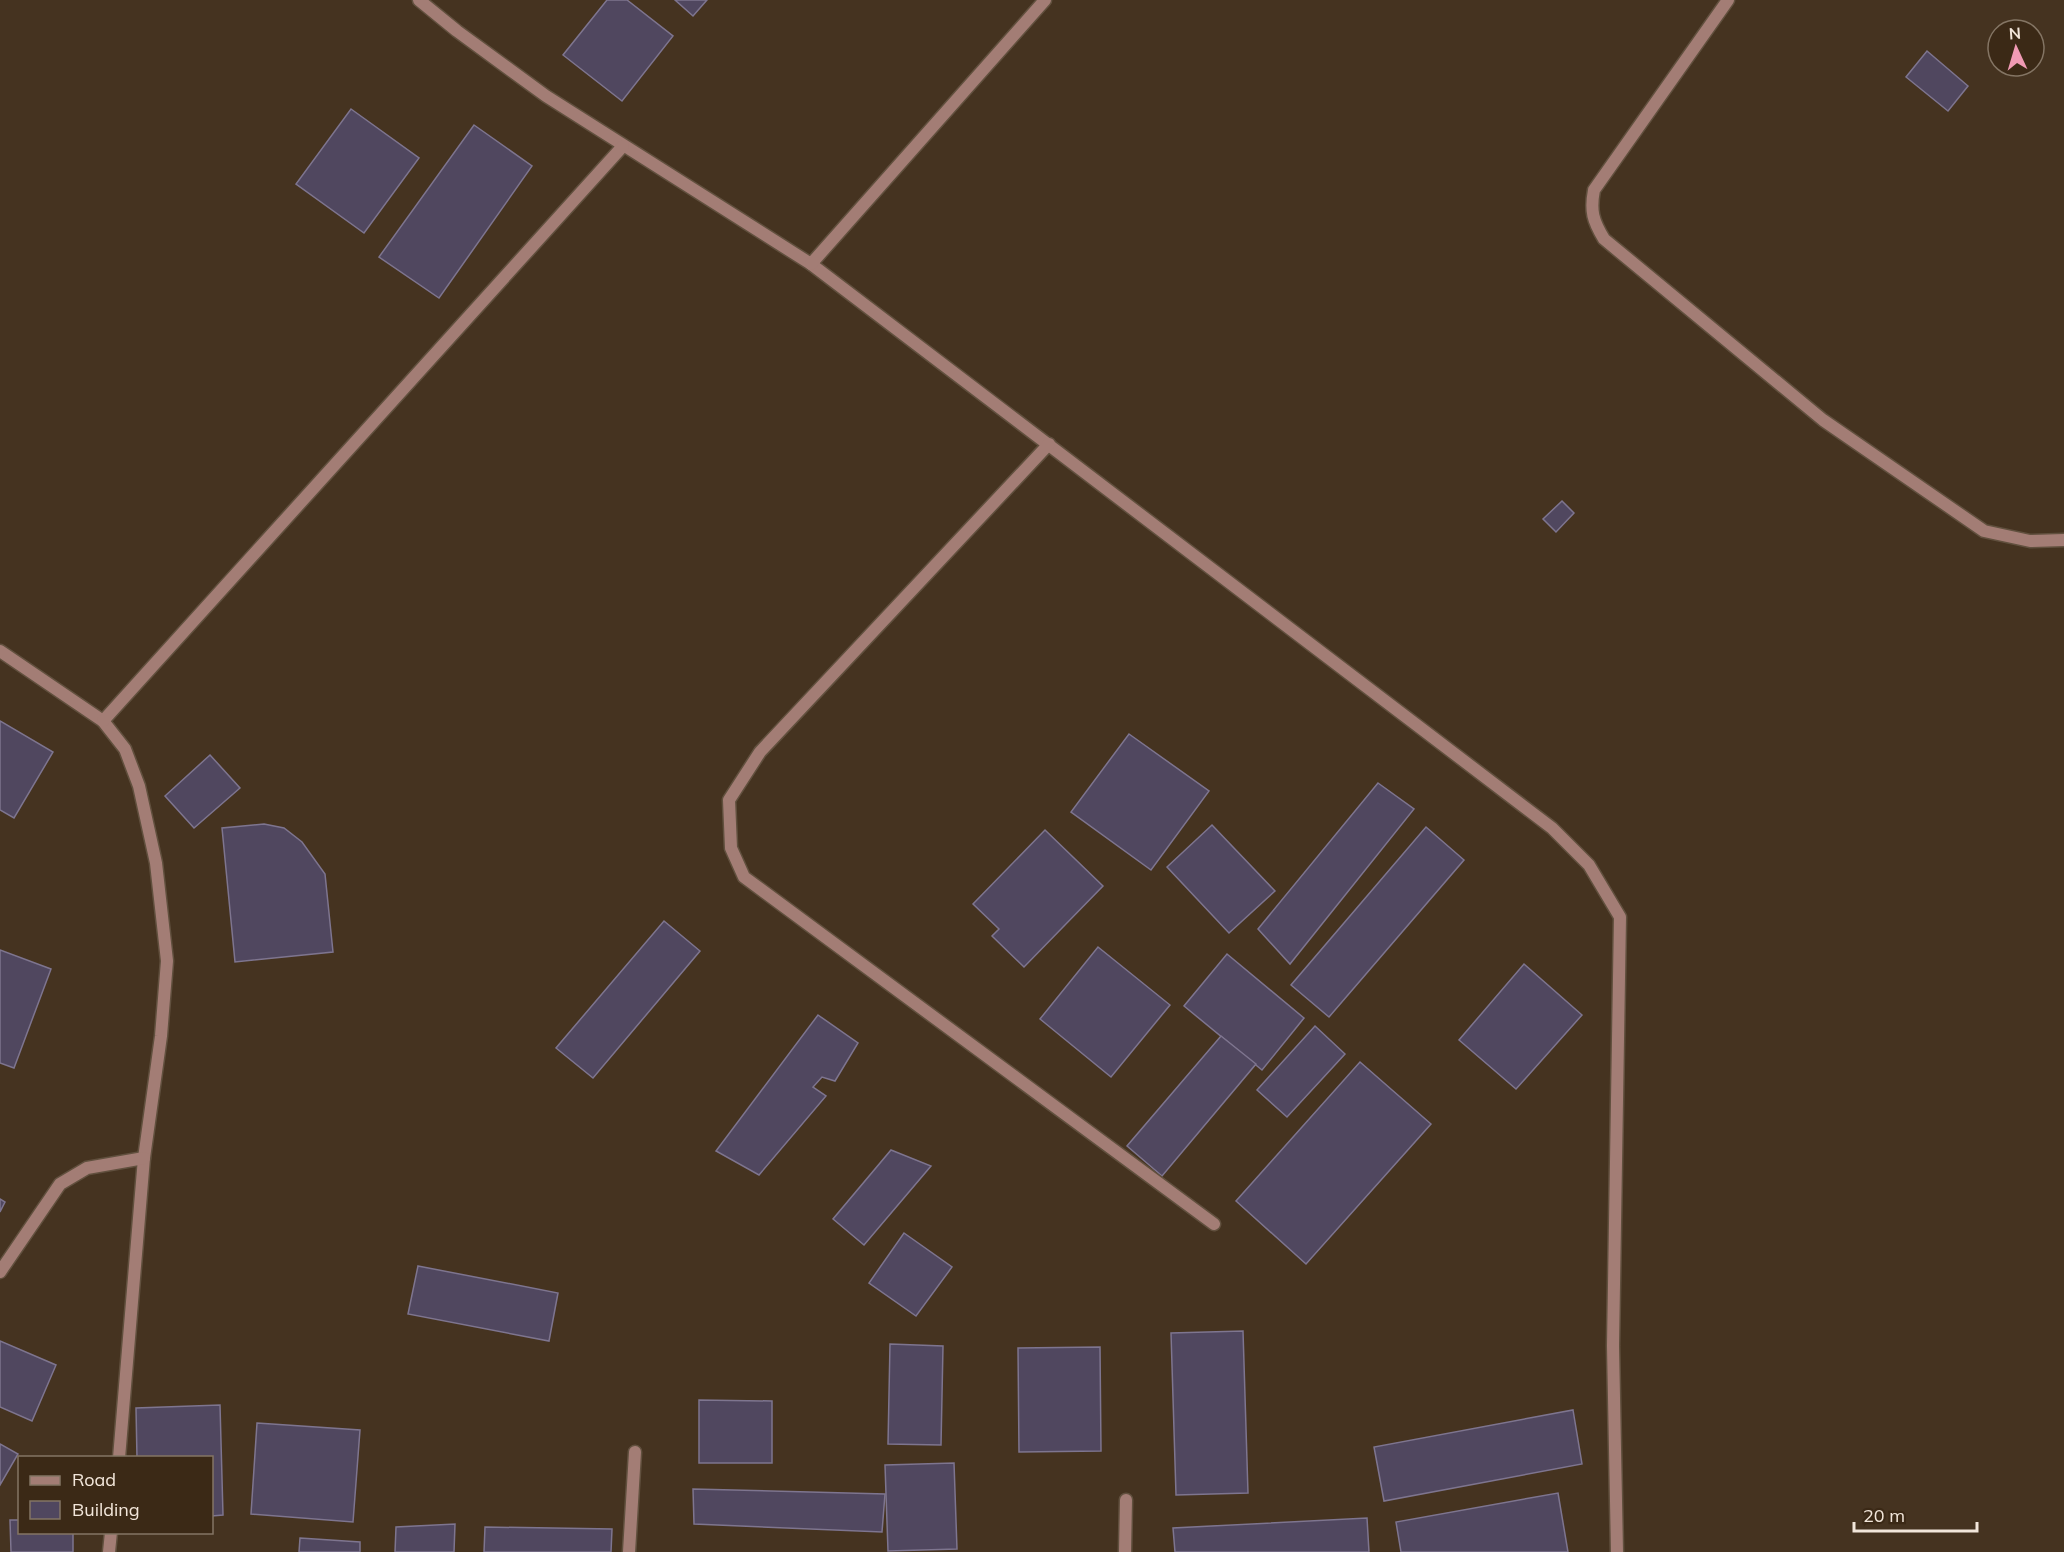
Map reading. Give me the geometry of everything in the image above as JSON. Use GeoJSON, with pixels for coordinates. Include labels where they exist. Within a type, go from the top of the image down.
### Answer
{"type":"FeatureCollection","features":[{"type":"Feature","properties":{"kind":"street"},"geometry":{"type":"LineString","coordinates":[[419,0],[457,31],[546,96],[811,264],[1552,828],[1588,865],[1620,916],[1613,1346],[1617,1552]]}},
{"type":"Feature","properties":{"kind":"street"},"geometry":{"type":"LineString","coordinates":[[811,264],[1045,0]]}},
{"type":"Feature","properties":{"kind":"street"},"geometry":{"type":"LineString","coordinates":[[1728,0],[1594,190],[1591,208],[1594,222],[1604,239],[1823,420],[1984,531],[2030,541],[2064,540]]}},
{"type":"Feature","properties":{"kind":"street"},"geometry":{"type":"LineString","coordinates":[[103,721],[623,146]]}},
{"type":"Feature","properties":{"kind":"street"},"geometry":{"type":"LineString","coordinates":[[1049,444],[760,752],[729,800],[731,849],[744,877],[1214,1224]]}},
{"type":"Feature","properties":{"kind":"street"},"geometry":{"type":"LineString","coordinates":[[0,651],[103,721],[125,749],[139,786],[156,863],[167,961],[161,1036],[144,1158],[128,1322],[119,1456]]}},
{"type":"Feature","properties":{"kind":"street"},"geometry":{"type":"LineString","coordinates":[[0,1272],[60,1184],[87,1168],[144,1158]]}},
{"type":"Feature","properties":{"kind":"street"},"geometry":{"type":"LineString","coordinates":[[629,1552],[634,1452]]}},
{"type":"Feature","properties":{"kind":"street"},"geometry":{"type":"LineString","coordinates":[[1125,1552],[1126,1500]]}},
{"type":"Feature","properties":{"kind":"street"},"geometry":{"type":"LineString","coordinates":[[109,1552],[111,1534]]}},
{"type":"Feature","properties":{"kind":"building"},"geometry":{"type":"Polygon","coordinates":[[[607,0],[627,0],[673,36],[622,101],[563,55],[607,0]]]}},
{"type":"Feature","properties":{"kind":"building"},"geometry":{"type":"Polygon","coordinates":[[[675,0],[707,0],[693,16],[675,0]]]}},
{"type":"Feature","properties":{"kind":"building"},"geometry":{"type":"Polygon","coordinates":[[[1927,51],[1968,86],[1948,111],[1906,77],[1927,51]]]}},
{"type":"Feature","properties":{"kind":"building"},"geometry":{"type":"Polygon","coordinates":[[[351,109],[419,158],[364,233],[296,184],[351,109]]]}},
{"type":"Feature","properties":{"kind":"building"},"geometry":{"type":"Polygon","coordinates":[[[474,125],[532,166],[439,298],[379,257],[474,125]]]}},
{"type":"Feature","properties":{"kind":"building"},"geometry":{"type":"Polygon","coordinates":[[[1562,501],[1574,513],[1556,532],[1543,519],[1562,501]]]}},
{"type":"Feature","properties":{"kind":"building"},"geometry":{"type":"Polygon","coordinates":[[[0,721],[53,752],[14,818],[0,810],[0,721]]]}},
{"type":"Feature","properties":{"kind":"building"},"geometry":{"type":"Polygon","coordinates":[[[1129,734],[1209,791],[1151,870],[1071,812],[1129,734]]]}},
{"type":"Feature","properties":{"kind":"building"},"geometry":{"type":"Polygon","coordinates":[[[210,755],[240,788],[194,828],[165,796],[210,755]]]}},
{"type":"Feature","properties":{"kind":"building"},"geometry":{"type":"Polygon","coordinates":[[[1378,783],[1414,809],[1290,964],[1258,929],[1378,783]]]}},
{"type":"Feature","properties":{"kind":"building"},"geometry":{"type":"Polygon","coordinates":[[[264,824],[284,828],[302,842],[325,874],[333,952],[235,962],[222,828],[264,824]]]}},
{"type":"Feature","properties":{"kind":"building"},"geometry":{"type":"Polygon","coordinates":[[[1212,825],[1275,891],[1229,933],[1167,867],[1212,825]]]}},
{"type":"Feature","properties":{"kind":"building"},"geometry":{"type":"Polygon","coordinates":[[[1426,827],[1464,860],[1329,1017],[1291,985],[1426,827]]]}},
{"type":"Feature","properties":{"kind":"building"},"geometry":{"type":"Polygon","coordinates":[[[1045,830],[1103,886],[1024,967],[992,936],[999,929],[973,904],[1045,830]]]}},
{"type":"Feature","properties":{"kind":"building"},"geometry":{"type":"Polygon","coordinates":[[[664,921],[700,951],[593,1078],[556,1048],[664,921]]]}},
{"type":"Feature","properties":{"kind":"building"},"geometry":{"type":"Polygon","coordinates":[[[1098,947],[1170,1005],[1111,1077],[1040,1019],[1098,947]]]}},
{"type":"Feature","properties":{"kind":"building"},"geometry":{"type":"Polygon","coordinates":[[[0,950],[51,969],[14,1068],[0,1063],[0,950]]]}},
{"type":"Feature","properties":{"kind":"building"},"geometry":{"type":"Polygon","coordinates":[[[1227,954],[1304,1018],[1262,1070],[1184,1006],[1227,954]]]}},
{"type":"Feature","properties":{"kind":"building"},"geometry":{"type":"Polygon","coordinates":[[[1524,964],[1582,1015],[1516,1089],[1459,1040],[1524,964]]]}},
{"type":"Feature","properties":{"kind":"building"},"geometry":{"type":"Polygon","coordinates":[[[818,1015],[858,1043],[835,1081],[822,1077],[813,1087],[826,1096],[759,1175],[716,1151],[818,1015]]]}},
{"type":"Feature","properties":{"kind":"building"},"geometry":{"type":"Polygon","coordinates":[[[1315,1026],[1345,1054],[1287,1117],[1257,1090],[1315,1026]]]}},
{"type":"Feature","properties":{"kind":"building"},"geometry":{"type":"Polygon","coordinates":[[[1221,1036],[1256,1064],[1162,1176],[1127,1146],[1221,1036]]]}},
{"type":"Feature","properties":{"kind":"building"},"geometry":{"type":"Polygon","coordinates":[[[1360,1062],[1431,1124],[1306,1264],[1236,1201],[1360,1062]]]}},
{"type":"Feature","properties":{"kind":"building"},"geometry":{"type":"Polygon","coordinates":[[[891,1150],[931,1166],[864,1245],[833,1219],[891,1150]]]}},
{"type":"Feature","properties":{"kind":"building"},"geometry":{"type":"Polygon","coordinates":[[[0,1199],[5,1202],[0,1212],[0,1199]]]}},
{"type":"Feature","properties":{"kind":"building"},"geometry":{"type":"Polygon","coordinates":[[[904,1233],[952,1267],[916,1316],[869,1283],[904,1233]]]}},
{"type":"Feature","properties":{"kind":"building"},"geometry":{"type":"Polygon","coordinates":[[[418,1266],[558,1293],[549,1341],[408,1314],[418,1266]]]}},
{"type":"Feature","properties":{"kind":"building"},"geometry":{"type":"Polygon","coordinates":[[[1243,1331],[1248,1493],[1176,1495],[1171,1333],[1243,1331]]]}},
{"type":"Feature","properties":{"kind":"building"},"geometry":{"type":"Polygon","coordinates":[[[0,1341],[56,1365],[32,1421],[0,1407],[0,1341]]]}},
{"type":"Feature","properties":{"kind":"building"},"geometry":{"type":"Polygon","coordinates":[[[890,1344],[943,1346],[941,1445],[888,1444],[890,1344]]]}},
{"type":"Feature","properties":{"kind":"building"},"geometry":{"type":"Polygon","coordinates":[[[1100,1347],[1101,1451],[1019,1452],[1018,1348],[1100,1347]]]}},
{"type":"Feature","properties":{"kind":"building"},"geometry":{"type":"Polygon","coordinates":[[[699,1400],[772,1401],[772,1463],[699,1463],[699,1400]]]}},
{"type":"Feature","properties":{"kind":"building"},"geometry":{"type":"Polygon","coordinates":[[[220,1405],[223,1515],[213,1516],[213,1456],[137,1456],[136,1408],[220,1405]]]}},
{"type":"Feature","properties":{"kind":"building"},"geometry":{"type":"Polygon","coordinates":[[[1573,1410],[1582,1464],[1384,1501],[1374,1447],[1573,1410]]]}},
{"type":"Feature","properties":{"kind":"building"},"geometry":{"type":"Polygon","coordinates":[[[257,1423],[360,1430],[353,1522],[251,1514],[257,1423]]]}},
{"type":"Feature","properties":{"kind":"building"},"geometry":{"type":"Polygon","coordinates":[[[0,1444],[18,1454],[0,1485],[0,1444]]]}},
{"type":"Feature","properties":{"kind":"building"},"geometry":{"type":"Polygon","coordinates":[[[954,1463],[957,1549],[888,1551],[885,1465],[954,1463]]]}},
{"type":"Feature","properties":{"kind":"building"},"geometry":{"type":"Polygon","coordinates":[[[693,1489],[885,1494],[882,1532],[694,1524],[693,1489]]]}},
{"type":"Feature","properties":{"kind":"building"},"geometry":{"type":"Polygon","coordinates":[[[1558,1493],[1568,1552],[1401,1552],[1396,1522],[1558,1493]]]}},
{"type":"Feature","properties":{"kind":"building"},"geometry":{"type":"Polygon","coordinates":[[[1367,1518],[1369,1552],[1175,1552],[1173,1528],[1367,1518]]]}},
{"type":"Feature","properties":{"kind":"building"},"geometry":{"type":"Polygon","coordinates":[[[10,1520],[18,1520],[18,1534],[73,1534],[73,1552],[11,1552],[10,1520]]]}},
{"type":"Feature","properties":{"kind":"building"},"geometry":{"type":"Polygon","coordinates":[[[455,1524],[454,1552],[395,1552],[396,1527],[455,1524]]]}},
{"type":"Feature","properties":{"kind":"building"},"geometry":{"type":"Polygon","coordinates":[[[485,1527],[612,1529],[611,1552],[484,1552],[485,1527]]]}},
{"type":"Feature","properties":{"kind":"building"},"geometry":{"type":"Polygon","coordinates":[[[300,1538],[360,1542],[360,1552],[299,1552],[300,1538]]]}}]}
